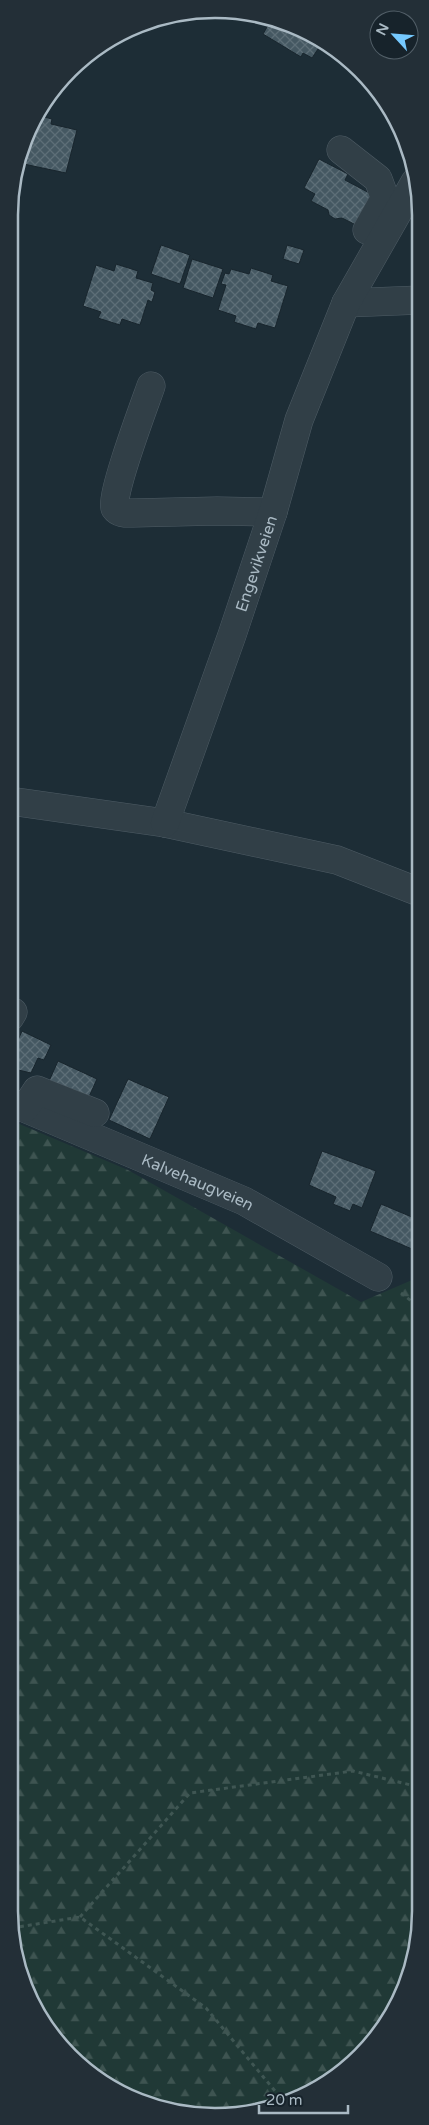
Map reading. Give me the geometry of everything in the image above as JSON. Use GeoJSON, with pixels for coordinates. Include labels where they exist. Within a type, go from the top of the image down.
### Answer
{"type":"FeatureCollection","features":[{"type":"Feature","properties":{"kind":"street"},"geometry":{"type":"LineString","coordinates":[[341,150],[378,180],[385,198],[361,242],[349,273],[346,303]]}},
{"type":"Feature","properties":{"kind":"street"},"geometry":{"type":"LineString","coordinates":[[346,303],[410,191]]}},
{"type":"Feature","properties":{"kind":"street"},"geometry":{"type":"LineString","coordinates":[[346,303],[412,300]]}},
{"type":"Feature","properties":{"kind":"street","name":"Engevikveien"},"geometry":{"type":"LineString","coordinates":[[165,824],[273,512],[299,420],[346,303]]}},
{"type":"Feature","properties":{"kind":"street"},"geometry":{"type":"LineString","coordinates":[[150,386],[126,458],[114,506],[116,509],[120,513],[133,514],[273,512]]}},
{"type":"Feature","properties":{"kind":"street"},"geometry":{"type":"LineString","coordinates":[[18,802],[165,824],[336,860],[412,889]]}},
{"type":"Feature","properties":{"kind":"street"},"geometry":{"type":"LineString","coordinates":[[18,1105],[37,1090],[95,1113]]}},
{"type":"Feature","properties":{"kind":"street","name":"Kalvehaugveien"},"geometry":{"type":"LineString","coordinates":[[18,1105],[244,1201],[378,1277]]}},
{"type":"Feature","properties":{"kind":"path"},"geometry":{"type":"LineString","coordinates":[[18,1927],[80,1917],[190,1793],[353,1771],[412,1785]]}},
{"type":"Feature","properties":{"kind":"path"},"geometry":{"type":"LineString","coordinates":[[80,1917],[206,2008],[280,2096]]}},
{"type":"Feature","properties":{"kind":"green space"},"geometry":{"type":"Polygon","coordinates":[[[18,1123],[128,1170],[361,1302],[412,1280],[412,1910],[408,1949],[397,1986],[378,2020],[354,2050],[324,2074],[290,2093],[253,2104],[214,2108],[176,2104],[139,2093],[127,2087],[95,2067],[75,2050],[58,2030],[38,1998],[32,1986],[21,1949],[18,1923],[18,1123]]]}},
{"type":"Feature","properties":{"kind":"building"},"geometry":{"type":"Polygon","coordinates":[[[268,25],[290,32],[319,48],[312,58],[303,53],[301,57],[263,34],[268,25]]]}},
{"type":"Feature","properties":{"kind":"building"},"geometry":{"type":"Polygon","coordinates":[[[44,117],[52,119],[51,124],[77,130],[66,173],[24,164],[32,139],[44,117]]]}},
{"type":"Feature","properties":{"kind":"building"},"geometry":{"type":"Polygon","coordinates":[[[319,159],[348,174],[345,180],[375,196],[358,226],[342,218],[335,219],[329,215],[328,210],[311,201],[315,194],[304,188],[319,159]]]}},
{"type":"Feature","properties":{"kind":"building"},"geometry":{"type":"Polygon","coordinates":[[[161,245],[190,255],[180,284],[151,274],[161,245]]]}},
{"type":"Feature","properties":{"kind":"building"},"geometry":{"type":"Polygon","coordinates":[[[287,245],[304,250],[299,264],[283,259],[287,245]]]}},
{"type":"Feature","properties":{"kind":"building"},"geometry":{"type":"Polygon","coordinates":[[[192,259],[223,269],[213,298],[183,288],[192,259]]]}},
{"type":"Feature","properties":{"kind":"building"},"geometry":{"type":"Polygon","coordinates":[[[116,264],[138,271],[136,278],[153,283],[151,290],[155,292],[152,302],[148,300],[140,325],[122,319],[120,325],[98,318],[101,312],[83,306],[96,265],[114,271],[116,264]]]}},
{"type":"Feature","properties":{"kind":"building"},"geometry":{"type":"Polygon","coordinates":[[[251,268],[273,275],[271,281],[288,286],[275,328],[258,323],[256,329],[234,322],[236,316],[218,310],[226,285],[221,284],[225,273],[229,274],[231,269],[249,274],[251,268]]]}},
{"type":"Feature","properties":{"kind":"building"},"geometry":{"type":"Polygon","coordinates":[[[22,1031],[51,1045],[44,1060],[38,1058],[31,1073],[18,1070],[18,1040],[22,1031]]]}},
{"type":"Feature","properties":{"kind":"building"},"geometry":{"type":"Polygon","coordinates":[[[58,1061],[97,1079],[88,1099],[49,1081],[58,1061]]]}},
{"type":"Feature","properties":{"kind":"building"},"geometry":{"type":"Polygon","coordinates":[[[128,1079],[169,1097],[150,1139],[109,1120],[128,1079]]]}},
{"type":"Feature","properties":{"kind":"building"},"geometry":{"type":"Polygon","coordinates":[[[322,1151],[376,1171],[362,1208],[353,1204],[350,1211],[333,1204],[336,1197],[309,1185],[322,1151]]]}},
{"type":"Feature","properties":{"kind":"building"},"geometry":{"type":"Polygon","coordinates":[[[381,1204],[412,1217],[412,1249],[370,1231],[381,1204]]]}}]}
